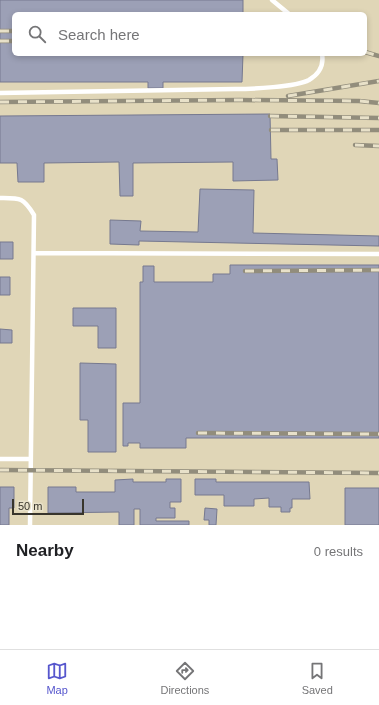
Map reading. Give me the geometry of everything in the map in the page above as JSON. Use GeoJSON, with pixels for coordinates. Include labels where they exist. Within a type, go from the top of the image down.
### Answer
{"type":"FeatureCollection","features":[{"type":"Feature","properties":{"kind":"lane"},"geometry":{"type":"LineString","coordinates":[[272,0],[286,12]]}},
{"type":"Feature","properties":{"kind":"lane"},"geometry":{"type":"LineString","coordinates":[[0,93],[263,88],[302,83],[309,80],[315,76],[322,67],[322,56]]}},
{"type":"Feature","properties":{"kind":"lane"},"geometry":{"type":"LineString","coordinates":[[0,198],[18,198],[27,204],[34,215],[30,525]]}},
{"type":"Feature","properties":{"kind":"lane"},"geometry":{"type":"LineString","coordinates":[[34,253],[379,254]]}},
{"type":"Feature","properties":{"kind":"lane"},"geometry":{"type":"LineString","coordinates":[[0,459],[30,459]]}},
{"type":"Feature","properties":{"kind":"shaded area"},"geometry":{"type":"Polygon","coordinates":[[[0,0],[379,0],[379,525],[0,525],[0,0]]]}},
{"type":"Feature","properties":{"kind":"building"},"geometry":{"type":"Polygon","coordinates":[[[0,0],[243,0],[243,12],[12,12],[12,56],[243,56],[242,82],[163,82],[163,88],[148,88],[148,82],[0,82],[0,0]]]}},
{"type":"Feature","properties":{"kind":"building"},"geometry":{"type":"Polygon","coordinates":[[[270,114],[271,159],[277,159],[278,180],[233,181],[233,162],[133,163],[133,196],[120,196],[119,162],[44,163],[44,182],[18,182],[17,163],[0,163],[0,116],[270,114]]]}},
{"type":"Feature","properties":{"kind":"building"},"geometry":{"type":"Polygon","coordinates":[[[200,189],[254,190],[253,233],[379,236],[379,246],[139,241],[139,245],[110,244],[110,220],[141,221],[140,231],[198,232],[200,189]]]}},
{"type":"Feature","properties":{"kind":"building"},"geometry":{"type":"Polygon","coordinates":[[[0,242],[13,242],[13,259],[0,259],[0,242]]]}},
{"type":"Feature","properties":{"kind":"building"},"geometry":{"type":"Polygon","coordinates":[[[230,265],[379,265],[379,438],[186,438],[186,448],[140,448],[140,443],[128,443],[128,446],[123,446],[123,403],[140,403],[140,282],[143,282],[143,266],[154,266],[154,282],[213,282],[213,274],[230,274],[230,265]]]}},
{"type":"Feature","properties":{"kind":"building"},"geometry":{"type":"Polygon","coordinates":[[[0,277],[10,277],[10,295],[0,295],[0,277]]]}},
{"type":"Feature","properties":{"kind":"building"},"geometry":{"type":"Polygon","coordinates":[[[73,308],[116,308],[116,348],[98,348],[98,326],[73,326],[73,308]]]}},
{"type":"Feature","properties":{"kind":"building"},"geometry":{"type":"Polygon","coordinates":[[[0,329],[12,330],[12,343],[0,343],[0,329]]]}},
{"type":"Feature","properties":{"kind":"building"},"geometry":{"type":"Polygon","coordinates":[[[80,363],[116,364],[116,452],[88,452],[88,420],[80,420],[80,363]]]}},
{"type":"Feature","properties":{"kind":"building"},"geometry":{"type":"Polygon","coordinates":[[[133,479],[133,482],[166,482],[166,479],[181,479],[181,502],[170,502],[170,508],[175,508],[175,518],[156,518],[156,521],[189,521],[189,525],[140,525],[140,509],[134,509],[134,525],[119,525],[119,512],[48,513],[48,487],[76,487],[76,492],[115,492],[115,480],[133,479]]]}},
{"type":"Feature","properties":{"kind":"building"},"geometry":{"type":"Polygon","coordinates":[[[195,479],[216,479],[216,482],[309,482],[310,499],[292,499],[292,508],[290,508],[290,512],[281,512],[281,507],[269,507],[269,498],[254,499],[254,506],[224,506],[224,495],[195,495],[195,479]]]}},
{"type":"Feature","properties":{"kind":"building"},"geometry":{"type":"Polygon","coordinates":[[[0,487],[14,487],[14,508],[9,508],[9,525],[0,525],[0,487]]]}},
{"type":"Feature","properties":{"kind":"building"},"geometry":{"type":"Polygon","coordinates":[[[345,488],[379,488],[379,525],[345,525],[345,488]]]}},
{"type":"Feature","properties":{"kind":"building"},"geometry":{"type":"Polygon","coordinates":[[[205,508],[217,509],[216,525],[209,525],[209,520],[204,520],[205,508]]]}},
{"type":"Feature","properties":{"kind":"railway"},"geometry":{"type":"LineString","coordinates":[[0,31],[12,31]]}},
{"type":"Feature","properties":{"kind":"railway"},"geometry":{"type":"LineString","coordinates":[[0,41],[12,41]]}},
{"type":"Feature","properties":{"kind":"railway"},"geometry":{"type":"LineString","coordinates":[[367,53],[379,56]]}},
{"type":"Feature","properties":{"kind":"railway"},"geometry":{"type":"LineString","coordinates":[[288,96],[379,81]]}},
{"type":"Feature","properties":{"kind":"railway"},"geometry":{"type":"LineString","coordinates":[[0,102],[240,100],[359,101],[379,103]]}},
{"type":"Feature","properties":{"kind":"railway"},"geometry":{"type":"LineString","coordinates":[[270,116],[379,118]]}},
{"type":"Feature","properties":{"kind":"railway"},"geometry":{"type":"LineString","coordinates":[[271,130],[379,130]]}},
{"type":"Feature","properties":{"kind":"railway"},"geometry":{"type":"LineString","coordinates":[[355,145],[379,146]]}},
{"type":"Feature","properties":{"kind":"railway"},"geometry":{"type":"LineString","coordinates":[[245,271],[379,270]]}},
{"type":"Feature","properties":{"kind":"railway"},"geometry":{"type":"LineString","coordinates":[[198,433],[379,434]]}},
{"type":"Feature","properties":{"kind":"railway"},"geometry":{"type":"LineString","coordinates":[[0,470],[379,473]]}}]}
